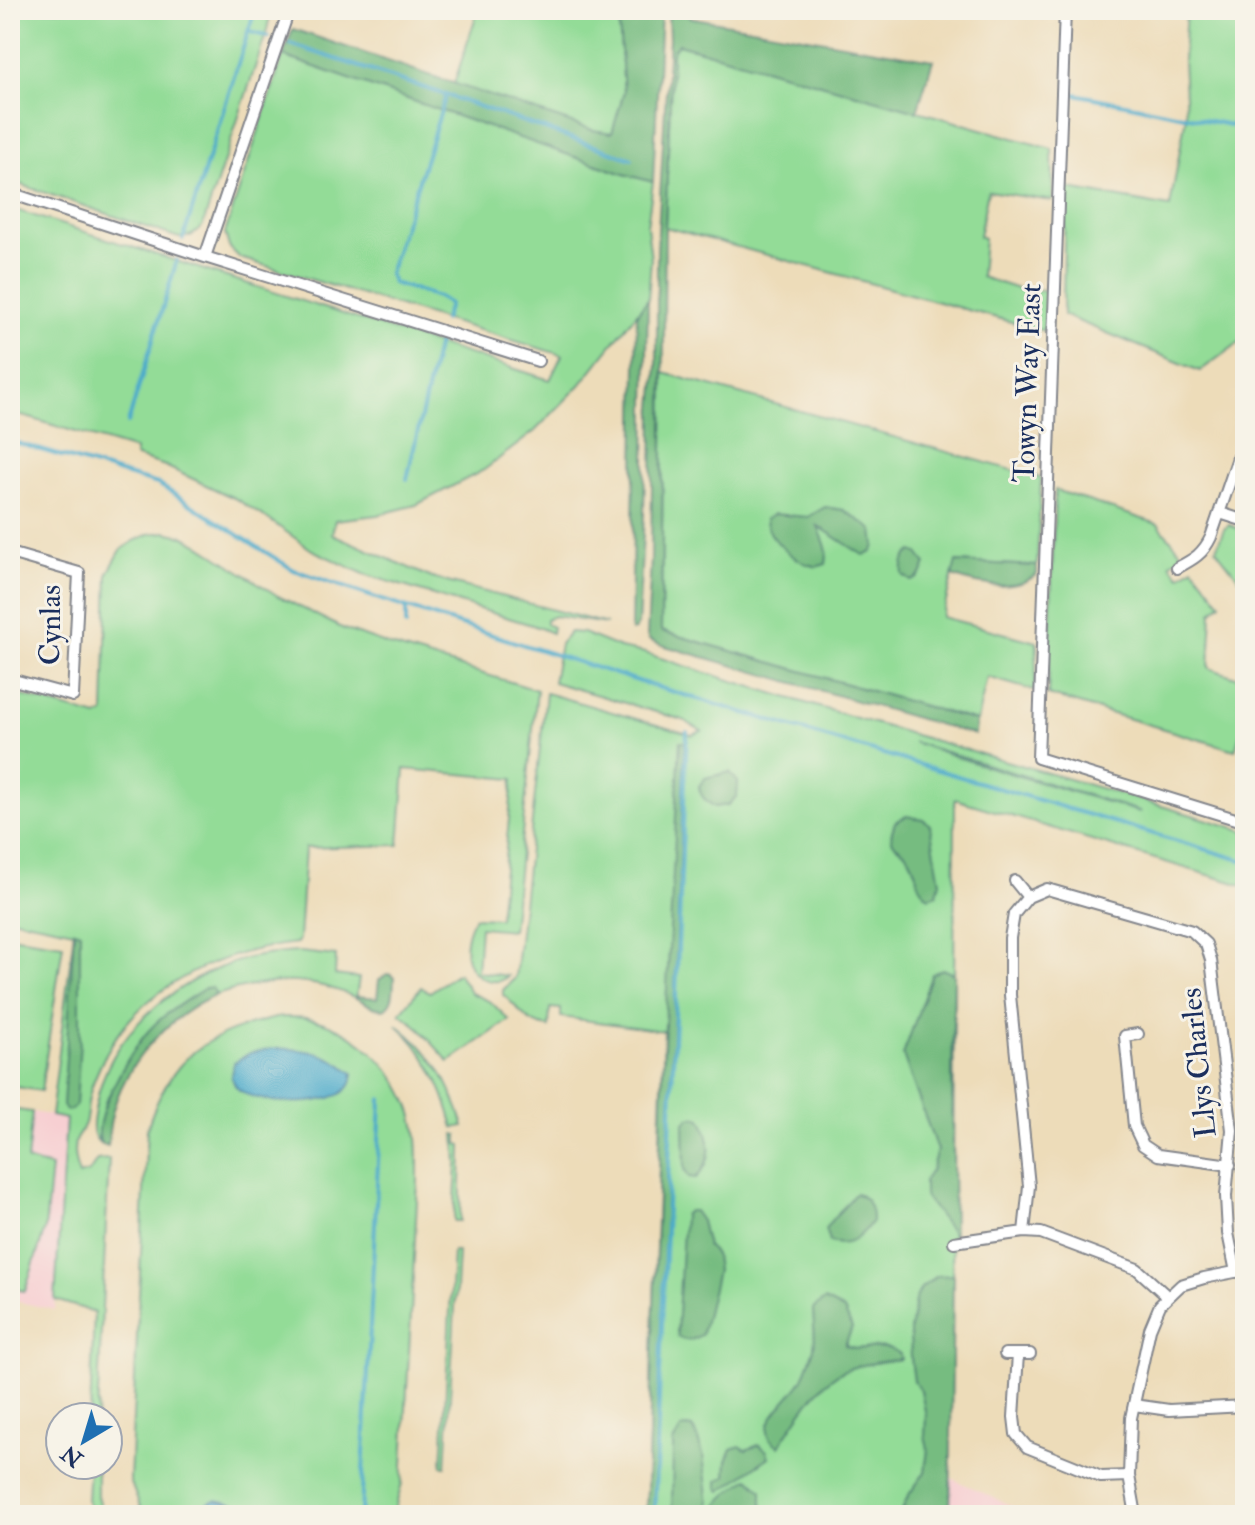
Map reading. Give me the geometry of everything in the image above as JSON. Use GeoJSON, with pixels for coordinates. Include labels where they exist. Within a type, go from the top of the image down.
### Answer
{"type":"FeatureCollection","features":[{"type":"Feature","properties":{"kind":"street"},"geometry":{"type":"LineString","coordinates":[[205,257],[289,10]]}},
{"type":"Feature","properties":{"kind":"street","name":"Towyn Way East"},"geometry":{"type":"LineString","coordinates":[[1065,10],[1038,758],[1245,822]]}},
{"type":"Feature","properties":{"kind":"street"},"geometry":{"type":"LineString","coordinates":[[10,193],[538,361]]}},
{"type":"Feature","properties":{"kind":"street"},"geometry":{"type":"LineString","coordinates":[[1177,568],[1205,550],[1245,437]]}},
{"type":"Feature","properties":{"kind":"street"},"geometry":{"type":"LineString","coordinates":[[1220,513],[1245,521]]}},
{"type":"Feature","properties":{"kind":"street","name":"Cynlas"},"geometry":{"type":"LineString","coordinates":[[10,553],[79,573],[73,696],[10,679]]}},
{"type":"Feature","properties":{"kind":"street"},"geometry":{"type":"LineString","coordinates":[[1015,881],[1028,897],[1014,914],[1010,938],[1010,995],[1029,1186],[1024,1232]]}},
{"type":"Feature","properties":{"kind":"street","name":"Llys Charles"},"geometry":{"type":"LineString","coordinates":[[1028,897],[1047,889],[1192,931],[1206,944],[1211,960],[1232,1130],[1226,1196],[1228,1233],[1241,1271]]}},
{"type":"Feature","properties":{"kind":"street"},"geometry":{"type":"LineString","coordinates":[[1138,1034],[1125,1036],[1134,1126],[1143,1145],[1158,1155],[1230,1165]]}},
{"type":"Feature","properties":{"kind":"street"},"geometry":{"type":"LineString","coordinates":[[954,1242],[1024,1232],[1041,1233],[1137,1269],[1168,1297]]}},
{"type":"Feature","properties":{"kind":"street"},"geometry":{"type":"LineString","coordinates":[[1136,1515],[1129,1476],[1131,1418],[1150,1329],[1160,1305],[1181,1285],[1241,1271]]}},
{"type":"Feature","properties":{"kind":"street"},"geometry":{"type":"LineString","coordinates":[[1005,1354],[1030,1354]]}},
{"type":"Feature","properties":{"kind":"street"},"geometry":{"type":"LineString","coordinates":[[1018,1354],[1014,1417],[1016,1434],[1027,1447],[1101,1477],[1129,1476]]}},
{"type":"Feature","properties":{"kind":"street"},"geometry":{"type":"LineString","coordinates":[[1134,1405],[1169,1410],[1245,1406]]}},
{"type":"Feature","properties":{"kind":"shaded area"},"geometry":{"type":"Polygon","coordinates":[[[10,1108],[66,1118],[55,1310],[10,1300],[10,1108]]]}},
{"type":"Feature","properties":{"kind":"shaded area"},"geometry":{"type":"Polygon","coordinates":[[[951,1478],[1031,1515],[950,1515],[951,1478]]]}},
{"type":"Feature","properties":{"kind":"green space"},"geometry":{"type":"Polygon","coordinates":[[[10,10],[267,10],[270,16],[266,34],[203,225],[195,233],[179,238],[10,181],[10,10]]]}},
{"type":"Feature","properties":{"kind":"green space"},"geometry":{"type":"Polygon","coordinates":[[[478,10],[618,10],[624,92],[612,134],[454,84],[478,10]]]}},
{"type":"Feature","properties":{"kind":"green space"},"geometry":{"type":"Polygon","coordinates":[[[618,10],[661,10],[653,182],[283,56],[293,29],[592,130],[612,133],[624,92],[618,10]]]}},
{"type":"Feature","properties":{"kind":"green space"},"geometry":{"type":"Polygon","coordinates":[[[668,10],[685,10],[689,17],[933,60],[917,111],[678,44],[672,52],[665,227],[661,631],[976,721],[975,735],[658,644],[647,636],[653,407],[657,366],[657,250],[668,10]]]}},
{"type":"Feature","properties":{"kind":"green space"},"geometry":{"type":"Polygon","coordinates":[[[1186,10],[1245,10],[1245,338],[1200,371],[1063,315],[1065,188],[1170,207],[1186,116],[1183,60],[1186,10]]]}},
{"type":"Feature","properties":{"kind":"green space"},"geometry":{"type":"Polygon","coordinates":[[[677,43],[1052,149],[1053,201],[988,191],[979,236],[984,238],[981,277],[1021,290],[1049,291],[1044,331],[665,227],[672,52],[677,43]]]}},
{"type":"Feature","properties":{"kind":"green space"},"geometry":{"type":"Polygon","coordinates":[[[283,56],[653,182],[647,226],[651,259],[648,299],[580,385],[535,431],[484,470],[416,505],[377,515],[335,520],[332,534],[432,578],[607,624],[555,616],[546,619],[546,624],[553,627],[552,633],[364,574],[312,550],[236,499],[165,466],[137,457],[135,450],[10,412],[10,208],[550,380],[562,355],[240,258],[229,247],[225,233],[283,56]]]}},
{"type":"Feature","properties":{"kind":"green space"},"geometry":{"type":"Polygon","coordinates":[[[648,299],[644,515],[638,625],[631,631],[637,314],[648,299]]]}},
{"type":"Feature","properties":{"kind":"green space"},"geometry":{"type":"Polygon","coordinates":[[[664,373],[1041,478],[1037,566],[956,562],[942,617],[1037,642],[1035,691],[987,677],[977,721],[661,631],[664,373]]]}},
{"type":"Feature","properties":{"kind":"green space"},"geometry":{"type":"Polygon","coordinates":[[[1055,490],[1158,524],[1183,554],[1170,564],[1180,576],[1193,567],[1221,603],[1212,612],[1209,668],[1245,680],[1245,719],[1235,750],[1048,695],[1055,490]]]}},
{"type":"Feature","properties":{"kind":"green space"},"geometry":{"type":"Polygon","coordinates":[[[825,507],[844,510],[873,530],[875,546],[871,553],[863,555],[818,526],[827,558],[826,564],[814,566],[783,548],[767,526],[766,519],[774,514],[808,517],[825,507]]]}},
{"type":"Feature","properties":{"kind":"green space"},"geometry":{"type":"Polygon","coordinates":[[[1229,525],[1245,531],[1245,586],[1216,549],[1224,529],[1229,525]]]}},
{"type":"Feature","properties":{"kind":"green space"},"geometry":{"type":"Polygon","coordinates":[[[165,532],[183,536],[278,596],[344,629],[537,690],[512,930],[480,927],[477,972],[508,976],[490,981],[478,976],[467,960],[465,949],[475,917],[499,918],[513,779],[405,769],[399,845],[305,848],[297,943],[238,955],[182,978],[157,994],[116,1037],[93,1082],[85,1123],[74,1147],[79,1175],[89,1172],[97,1160],[109,1159],[98,1401],[91,1401],[94,1312],[55,1300],[66,1119],[51,1116],[74,931],[10,918],[10,692],[97,717],[104,713],[108,573],[121,550],[149,534],[165,532]]]}},
{"type":"Feature","properties":{"kind":"green space"},"geometry":{"type":"Polygon","coordinates":[[[912,551],[918,553],[926,564],[919,577],[911,581],[903,575],[903,568],[905,559],[912,551]]]}},
{"type":"Feature","properties":{"kind":"green space"},"geometry":{"type":"Polygon","coordinates":[[[956,562],[1037,566],[1037,574],[1018,584],[996,586],[952,576],[956,562]]]}},
{"type":"Feature","properties":{"kind":"green space"},"geometry":{"type":"Polygon","coordinates":[[[570,632],[583,633],[620,648],[1245,831],[1245,886],[955,799],[950,1515],[646,1515],[664,1031],[561,1017],[561,1009],[550,1008],[549,1027],[541,1025],[523,1015],[503,995],[503,990],[515,978],[546,693],[692,735],[702,731],[683,720],[553,682],[560,644],[570,632]],[[913,742],[975,763],[1139,811],[913,742]]]}},
{"type":"Feature","properties":{"kind":"green space"},"geometry":{"type":"Polygon","coordinates":[[[680,741],[685,742],[654,1515],[646,1515],[665,1024],[680,741]]]}},
{"type":"Feature","properties":{"kind":"green space"},"geometry":{"type":"Polygon","coordinates":[[[730,772],[738,782],[737,796],[728,805],[715,807],[704,798],[699,786],[705,778],[730,772]]]}},
{"type":"Feature","properties":{"kind":"green space"},"geometry":{"type":"Polygon","coordinates":[[[906,816],[923,819],[930,825],[940,882],[937,894],[929,897],[921,888],[908,856],[892,840],[895,822],[906,816]]]}},
{"type":"Feature","properties":{"kind":"green space"},"geometry":{"type":"Polygon","coordinates":[[[74,930],[80,932],[80,1040],[76,1105],[66,1110],[63,1105],[74,930]]]}},
{"type":"Feature","properties":{"kind":"green space"},"geometry":{"type":"Polygon","coordinates":[[[10,936],[63,944],[41,1091],[10,1086],[10,936]]]}},
{"type":"Feature","properties":{"kind":"green space"},"geometry":{"type":"Polygon","coordinates":[[[300,952],[336,956],[335,975],[359,978],[356,998],[304,983],[252,985],[216,995],[212,988],[145,1035],[105,1102],[98,1138],[101,1144],[97,1140],[93,1120],[103,1078],[115,1053],[150,1012],[171,994],[220,968],[259,956],[300,952]]]}},
{"type":"Feature","properties":{"kind":"green space"},"geometry":{"type":"Polygon","coordinates":[[[942,969],[954,974],[954,1235],[924,1196],[924,1181],[931,1171],[937,1150],[903,1055],[932,974],[942,969]]]}},
{"type":"Feature","properties":{"kind":"green space"},"geometry":{"type":"Polygon","coordinates":[[[458,973],[471,993],[491,1002],[509,1020],[449,1062],[417,1026],[400,1013],[421,987],[430,992],[458,973]]]}},
{"type":"Feature","properties":{"kind":"green space"},"geometry":{"type":"Polygon","coordinates":[[[387,974],[394,978],[393,991],[390,1003],[384,1009],[356,998],[377,998],[379,980],[387,974]]]}},
{"type":"Feature","properties":{"kind":"green space"},"geometry":{"type":"Polygon","coordinates":[[[205,988],[212,988],[216,995],[195,1006],[157,1037],[127,1076],[117,1098],[108,1146],[101,1144],[99,1133],[106,1104],[138,1045],[158,1021],[205,988]]]}},
{"type":"Feature","properties":{"kind":"green space"},"geometry":{"type":"Polygon","coordinates":[[[280,1017],[305,1018],[323,1023],[356,1040],[396,1080],[412,1113],[418,1147],[418,1182],[402,1484],[393,1515],[143,1515],[130,1480],[147,1129],[167,1083],[195,1051],[232,1031],[280,1017]]]}},
{"type":"Feature","properties":{"kind":"green space"},"geometry":{"type":"Polygon","coordinates":[[[396,1024],[421,1046],[439,1069],[464,1126],[454,1128],[433,1071],[417,1046],[396,1024]]]}},
{"type":"Feature","properties":{"kind":"green space"},"geometry":{"type":"Polygon","coordinates":[[[10,1109],[32,1112],[27,1161],[51,1167],[45,1229],[25,1291],[10,1288],[10,1109]]]}},
{"type":"Feature","properties":{"kind":"green space"},"geometry":{"type":"Polygon","coordinates":[[[695,1117],[701,1119],[709,1142],[706,1164],[696,1178],[689,1177],[685,1170],[684,1124],[695,1117]]]}},
{"type":"Feature","properties":{"kind":"green space"},"geometry":{"type":"Polygon","coordinates":[[[455,1134],[458,1135],[458,1144],[462,1145],[460,1221],[454,1221],[455,1134]]]}},
{"type":"Feature","properties":{"kind":"green space"},"geometry":{"type":"Polygon","coordinates":[[[856,1193],[869,1204],[872,1221],[854,1240],[843,1244],[830,1242],[825,1230],[856,1193]]]}},
{"type":"Feature","properties":{"kind":"green space"},"geometry":{"type":"Polygon","coordinates":[[[694,1211],[701,1221],[707,1246],[715,1254],[717,1271],[702,1334],[688,1340],[678,1337],[677,1331],[684,1215],[694,1211]]]}},
{"type":"Feature","properties":{"kind":"green space"},"geometry":{"type":"Polygon","coordinates":[[[453,1252],[458,1252],[446,1466],[442,1466],[453,1252]]]}},
{"type":"Feature","properties":{"kind":"green space"},"geometry":{"type":"Polygon","coordinates":[[[953,1275],[950,1515],[900,1515],[908,1496],[925,1472],[928,1449],[926,1416],[921,1391],[914,1381],[911,1359],[910,1331],[915,1300],[921,1288],[937,1276],[953,1275]]]}},
{"type":"Feature","properties":{"kind":"green space"},"geometry":{"type":"Polygon","coordinates":[[[824,1300],[844,1310],[852,1328],[845,1345],[886,1348],[900,1354],[901,1359],[851,1368],[829,1380],[810,1401],[779,1446],[770,1438],[770,1421],[804,1376],[814,1347],[813,1309],[824,1300]]]}},
{"type":"Feature","properties":{"kind":"green space"},"geometry":{"type":"Polygon","coordinates":[[[692,1428],[696,1434],[703,1455],[709,1504],[705,1515],[672,1515],[673,1442],[681,1429],[692,1428]]]}},
{"type":"Feature","properties":{"kind":"green space"},"geometry":{"type":"Polygon","coordinates":[[[759,1445],[769,1457],[721,1491],[718,1481],[726,1476],[732,1449],[740,1446],[746,1450],[759,1445]]]}},
{"type":"Feature","properties":{"kind":"green space"},"geometry":{"type":"Polygon","coordinates":[[[749,1478],[762,1490],[762,1505],[774,1515],[711,1515],[723,1498],[749,1478]]]}},
{"type":"Feature","properties":{"kind":"green space"},"geometry":{"type":"Polygon","coordinates":[[[88,1481],[97,1481],[97,1496],[103,1515],[91,1515],[87,1500],[88,1481]]]}},
{"type":"Feature","properties":{"kind":"water"},"geometry":{"type":"Polygon","coordinates":[[[275,1048],[307,1051],[334,1060],[353,1073],[351,1084],[337,1096],[308,1102],[259,1098],[245,1094],[236,1087],[231,1076],[234,1063],[250,1053],[275,1048]]]}},
{"type":"Feature","properties":{"kind":"water"},"geometry":{"type":"Polygon","coordinates":[[[215,1500],[286,1515],[195,1515],[204,1505],[215,1500]]]}},
{"type":"Feature","properties":{"kind":"waterway"},"geometry":{"type":"LineString","coordinates":[[183,239],[255,10]]}},
{"type":"Feature","properties":{"kind":"waterway"},"geometry":{"type":"LineString","coordinates":[[248,31],[268,37]]}},
{"type":"Feature","properties":{"kind":"waterway"},"geometry":{"type":"LineString","coordinates":[[290,44],[632,159]]}},
{"type":"Feature","properties":{"kind":"waterway"},"geometry":{"type":"LineString","coordinates":[[1070,93],[1245,128]]}},
{"type":"Feature","properties":{"kind":"waterway"},"geometry":{"type":"LineString","coordinates":[[444,320],[449,304],[438,297],[393,283],[389,274],[446,95]]}},
{"type":"Feature","properties":{"kind":"waterway"},"geometry":{"type":"LineString","coordinates":[[128,423],[177,260]]}},
{"type":"Feature","properties":{"kind":"waterway"},"geometry":{"type":"LineString","coordinates":[[407,479],[438,342]]}},
{"type":"Feature","properties":{"kind":"waterway"},"geometry":{"type":"LineString","coordinates":[[10,441],[158,484],[294,570],[382,600],[657,687],[1245,861]]}},
{"type":"Feature","properties":{"kind":"waterway"},"geometry":{"type":"LineString","coordinates":[[406,608],[406,625]]}},
{"type":"Feature","properties":{"kind":"waterway"},"geometry":{"type":"LineString","coordinates":[[654,1515],[687,732]]}},
{"type":"Feature","properties":{"kind":"waterway"},"geometry":{"type":"LineString","coordinates":[[361,1515],[381,1099]]}}]}
